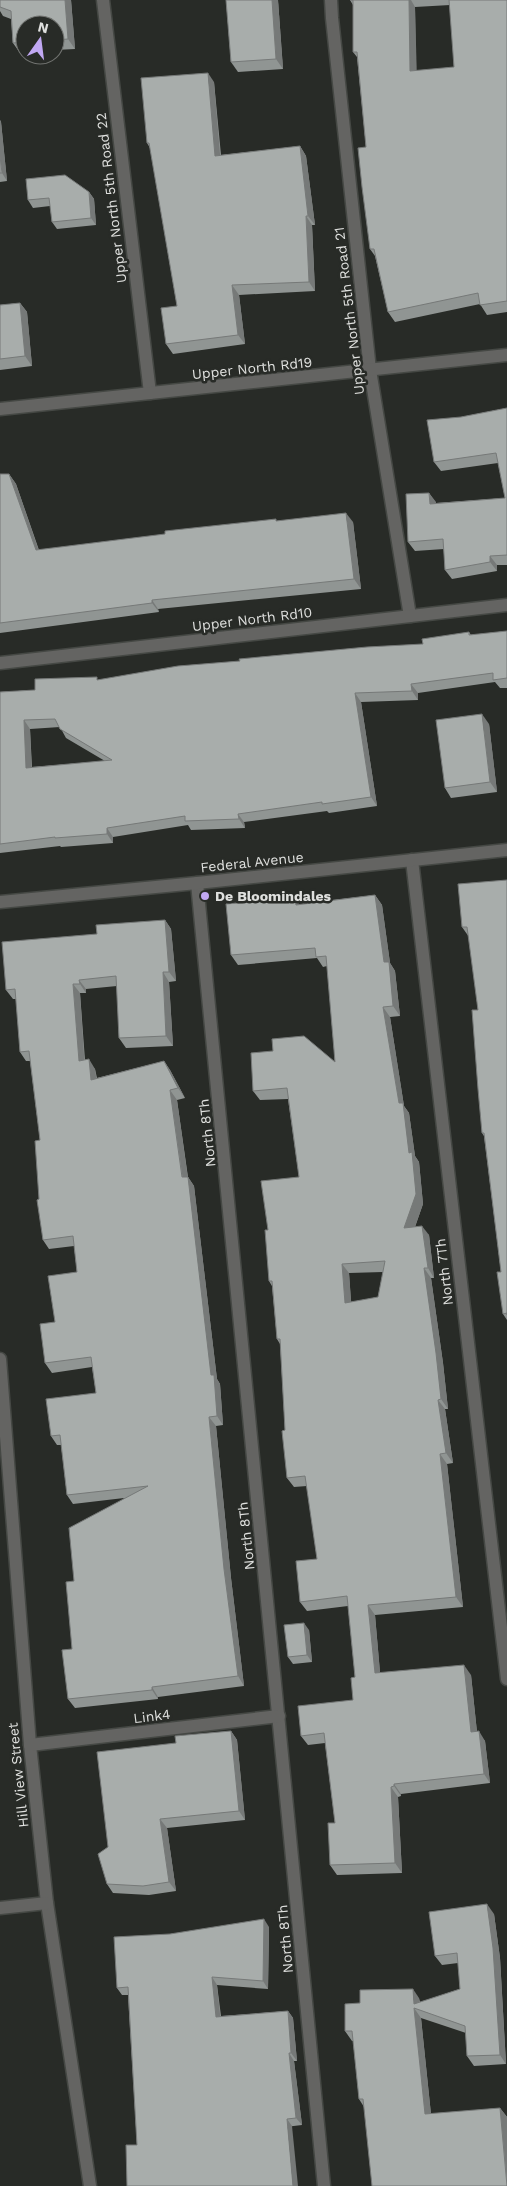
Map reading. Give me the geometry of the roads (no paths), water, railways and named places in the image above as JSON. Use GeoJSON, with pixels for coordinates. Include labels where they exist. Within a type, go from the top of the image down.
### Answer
{"type":"FeatureCollection","features":[{"type":"Feature","properties":{"kind":"street","name":"Upper North 5th Road 22"},"geometry":{"type":"LineString","coordinates":[[103,0],[150,393]]}},
{"type":"Feature","properties":{"kind":"street","name":"Upper North 5th Road 21"},"geometry":{"type":"LineString","coordinates":[[331,0],[370,370],[410,616]]}},
{"type":"Feature","properties":{"kind":"street","name":"Upper North Rd19"},"geometry":{"type":"LineString","coordinates":[[0,409],[507,355]]}},
{"type":"Feature","properties":{"kind":"street","name":"Upper North Rd10"},"geometry":{"type":"LineString","coordinates":[[0,663],[507,605]]}},
{"type":"Feature","properties":{"kind":"street","name":"Federal Avenue"},"geometry":{"type":"LineString","coordinates":[[0,902],[197,884],[507,850]]}},
{"type":"Feature","properties":{"kind":"street","name":"North 7Th"},"geometry":{"type":"LineString","coordinates":[[412,860],[507,1680]]}},
{"type":"Feature","properties":{"kind":"street","name":"North 8Th"},"geometry":{"type":"LineString","coordinates":[[197,884],[324,2186]]}},
{"type":"Feature","properties":{"kind":"street","name":"Hill View Street"},"geometry":{"type":"LineString","coordinates":[[0,1359],[30,1745],[46,1903],[90,2186]]}},
{"type":"Feature","properties":{"kind":"street","name":"Link4"},"geometry":{"type":"LineString","coordinates":[[30,1745],[279,1716]]}},
{"type":"Feature","properties":{"kind":"street"},"geometry":{"type":"LineString","coordinates":[[0,1908],[46,1903]]}},
{"type":"Feature","properties":{"kind":"place","name":"De Bloomindales"},"geometry":{"type":"Point","coordinates":[205,896]}}]}
